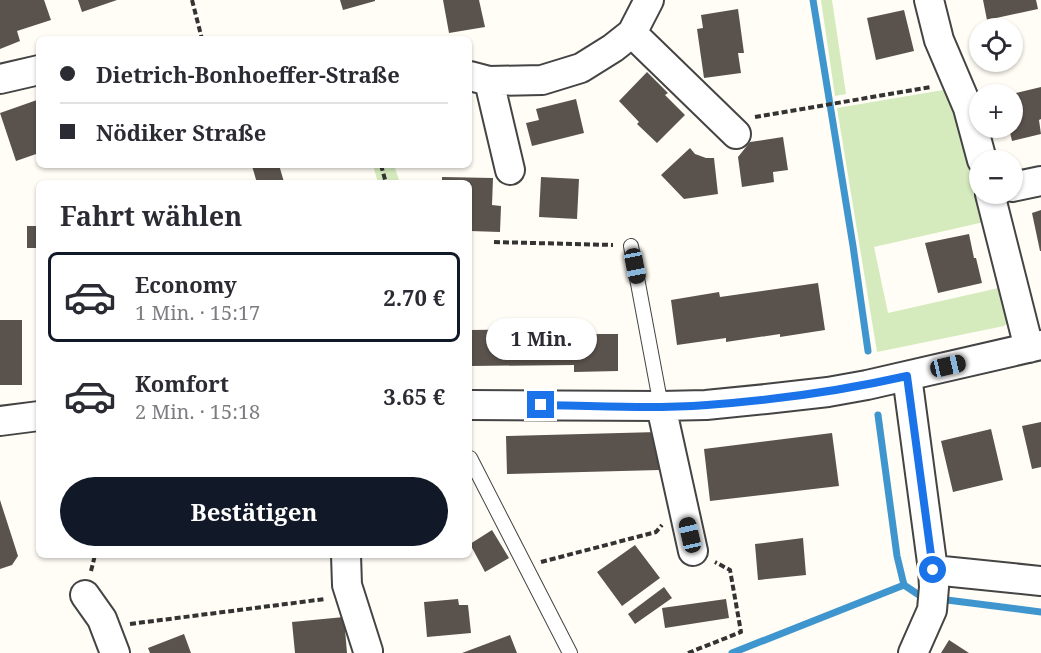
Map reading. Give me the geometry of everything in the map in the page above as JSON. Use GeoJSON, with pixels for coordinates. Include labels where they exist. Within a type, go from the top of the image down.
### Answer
{"type":"FeatureCollection","features":[{"type":"Feature","properties":{"kind":"street"},"geometry":{"type":"LineString","coordinates":[[510,170],[479,78],[542,80],[581,68],[632,33],[649,0]]}},
{"type":"Feature","properties":{"kind":"street"},"geometry":{"type":"LineString","coordinates":[[929,0],[939,40],[968,108],[979,150]]}},
{"type":"Feature","properties":{"kind":"street"},"geometry":{"type":"LineString","coordinates":[[632,33],[730,128]]}},
{"type":"Feature","properties":{"kind":"street"},"geometry":{"type":"LineString","coordinates":[[0,79],[36,71]]}},
{"type":"Feature","properties":{"kind":"street"},"geometry":{"type":"LineString","coordinates":[[1023,185],[1041,181]]}},
{"type":"Feature","properties":{"kind":"street"},"geometry":{"type":"LineString","coordinates":[[472,405],[706,405],[828,392],[1035,347],[993,204]]}},
{"type":"Feature","properties":{"kind":"street"},"geometry":{"type":"LineString","coordinates":[[907,376],[933,589],[913,653]]}},
{"type":"Feature","properties":{"kind":"street"},"geometry":{"type":"LineString","coordinates":[[661,406],[693,551]]}},
{"type":"Feature","properties":{"kind":"street"},"geometry":{"type":"LineString","coordinates":[[0,421],[36,416]]}},
{"type":"Feature","properties":{"kind":"street"},"geometry":{"type":"LineString","coordinates":[[346,558],[347,585],[368,651]]}},
{"type":"Feature","properties":{"kind":"street"},"geometry":{"type":"LineString","coordinates":[[933,589],[1041,581]]}},
{"type":"Feature","properties":{"kind":"street"},"geometry":{"type":"LineString","coordinates":[[85,595],[102,620],[111,642]]}},
{"type":"Feature","properties":{"kind":"lane"},"geometry":{"type":"LineString","coordinates":[[631,246],[661,406]]}},
{"type":"Feature","properties":{"kind":"lane"},"geometry":{"type":"LineString","coordinates":[[472,462],[570,653]]}},
{"type":"Feature","properties":{"kind":"path"},"geometry":{"type":"LineString","coordinates":[[192,0],[201,36]]}},
{"type":"Feature","properties":{"kind":"path"},"geometry":{"type":"LineString","coordinates":[[730,128],[813,107],[958,82]]}},
{"type":"Feature","properties":{"kind":"path"},"geometry":{"type":"LineString","coordinates":[[494,242],[631,246]]}},
{"type":"Feature","properties":{"kind":"path"},"geometry":{"type":"LineString","coordinates":[[526,566],[656,532],[682,503]]}},
{"type":"Feature","properties":{"kind":"path"},"geometry":{"type":"LineString","coordinates":[[688,653],[741,632],[730,570],[693,551]]}},
{"type":"Feature","properties":{"kind":"path"},"geometry":{"type":"LineString","coordinates":[[111,642],[127,624],[351,596]]}},
{"type":"Feature","properties":{"kind":"green space"},"geometry":{"type":"Polygon","coordinates":[[[821,0],[832,0],[846,94],[835,96],[821,0]]]}},
{"type":"Feature","properties":{"kind":"green space"},"geometry":{"type":"Polygon","coordinates":[[[955,88],[970,150],[969,204],[981,204],[984,222],[874,247],[888,313],[1003,287],[1010,321],[1004,326],[877,352],[837,108],[955,88]]]}},
{"type":"Feature","properties":{"kind":"green space"},"geometry":{"type":"Polygon","coordinates":[[[374,168],[395,168],[399,180],[377,180],[374,168]]]}},
{"type":"Feature","properties":{"kind":"building"},"geometry":{"type":"Polygon","coordinates":[[[0,0],[44,0],[51,20],[17,31],[20,41],[0,49],[0,0]]]}},
{"type":"Feature","properties":{"kind":"building"},"geometry":{"type":"Polygon","coordinates":[[[78,0],[117,0],[82,12],[78,0]]]}},
{"type":"Feature","properties":{"kind":"building"},"geometry":{"type":"Polygon","coordinates":[[[340,0],[375,0],[375,1],[343,10],[340,0]]]}},
{"type":"Feature","properties":{"kind":"building"},"geometry":{"type":"Polygon","coordinates":[[[443,0],[479,0],[485,27],[449,33],[443,0]]]}},
{"type":"Feature","properties":{"kind":"building"},"geometry":{"type":"Polygon","coordinates":[[[983,0],[1036,0],[1038,9],[987,18],[983,0]]]}},
{"type":"Feature","properties":{"kind":"building"},"geometry":{"type":"Polygon","coordinates":[[[738,9],[744,53],[738,53],[741,73],[704,78],[697,29],[703,28],[701,15],[738,9]]]}},
{"type":"Feature","properties":{"kind":"building"},"geometry":{"type":"Polygon","coordinates":[[[904,10],[914,51],[876,60],[867,18],[904,10]]]}},
{"type":"Feature","properties":{"kind":"building"},"geometry":{"type":"Polygon","coordinates":[[[647,72],[668,93],[665,95],[685,115],[657,143],[637,124],[639,122],[619,101],[647,72]]]}},
{"type":"Feature","properties":{"kind":"building"},"geometry":{"type":"Polygon","coordinates":[[[1041,87],[1041,119],[1039,120],[1041,134],[1012,141],[1011,138],[1023,138],[1023,91],[1041,87]]]}},
{"type":"Feature","properties":{"kind":"building"},"geometry":{"type":"Polygon","coordinates":[[[576,99],[584,133],[532,146],[526,123],[539,120],[536,109],[576,99]]]}},
{"type":"Feature","properties":{"kind":"building"},"geometry":{"type":"Polygon","coordinates":[[[36,100],[36,154],[16,161],[0,113],[36,100]]]}},
{"type":"Feature","properties":{"kind":"building"},"geometry":{"type":"Polygon","coordinates":[[[783,137],[788,170],[773,172],[774,182],[742,187],[738,157],[750,142],[783,137]]]}},
{"type":"Feature","properties":{"kind":"building"},"geometry":{"type":"Polygon","coordinates":[[[690,148],[695,154],[714,158],[718,194],[684,199],[661,175],[690,148]]]}},
{"type":"Feature","properties":{"kind":"building"},"geometry":{"type":"Polygon","coordinates":[[[253,168],[280,168],[283,180],[256,180],[253,168]]]}},
{"type":"Feature","properties":{"kind":"building"},"geometry":{"type":"Polygon","coordinates":[[[442,177],[493,178],[492,205],[501,206],[500,232],[472,231],[472,180],[442,180],[442,177]]]}},
{"type":"Feature","properties":{"kind":"building"},"geometry":{"type":"Polygon","coordinates":[[[541,177],[579,179],[577,219],[539,217],[541,177]]]}},
{"type":"Feature","properties":{"kind":"building"},"geometry":{"type":"Polygon","coordinates":[[[1041,210],[1041,251],[1040,251],[1032,213],[1041,210]]]}},
{"type":"Feature","properties":{"kind":"building"},"geometry":{"type":"Polygon","coordinates":[[[27,226],[36,226],[36,248],[27,248],[27,226]]]}},
{"type":"Feature","properties":{"kind":"building"},"geometry":{"type":"Polygon","coordinates":[[[969,234],[982,283],[938,293],[925,243],[969,234]]]}},
{"type":"Feature","properties":{"kind":"building"},"geometry":{"type":"Polygon","coordinates":[[[818,283],[825,330],[780,337],[780,334],[726,342],[726,338],[677,345],[671,300],[719,292],[720,297],[818,283]]]}},
{"type":"Feature","properties":{"kind":"building"},"geometry":{"type":"Polygon","coordinates":[[[0,320],[22,320],[22,385],[0,385],[0,320]]]}},
{"type":"Feature","properties":{"kind":"building"},"geometry":{"type":"Polygon","coordinates":[[[574,329],[574,334],[618,334],[618,371],[574,372],[574,365],[472,366],[472,330],[574,329]]]}},
{"type":"Feature","properties":{"kind":"building"},"geometry":{"type":"Polygon","coordinates":[[[1041,422],[1041,467],[1032,469],[1022,426],[1041,422]]]}},
{"type":"Feature","properties":{"kind":"building"},"geometry":{"type":"Polygon","coordinates":[[[991,429],[1003,480],[953,492],[941,441],[991,429]]]}},
{"type":"Feature","properties":{"kind":"building"},"geometry":{"type":"Polygon","coordinates":[[[658,432],[659,470],[507,474],[506,436],[658,432]]]}},
{"type":"Feature","properties":{"kind":"building"},"geometry":{"type":"Polygon","coordinates":[[[832,433],[839,486],[710,501],[704,449],[832,433]]]}},
{"type":"Feature","properties":{"kind":"building"},"geometry":{"type":"Polygon","coordinates":[[[0,500],[18,556],[12,565],[0,569],[0,500]]]}},
{"type":"Feature","properties":{"kind":"building"},"geometry":{"type":"Polygon","coordinates":[[[492,530],[509,558],[485,572],[472,548],[472,543],[492,530]]]}},
{"type":"Feature","properties":{"kind":"building"},"geometry":{"type":"Polygon","coordinates":[[[803,538],[806,575],[758,580],[755,544],[803,538]]]}},
{"type":"Feature","properties":{"kind":"building"},"geometry":{"type":"Polygon","coordinates":[[[635,545],[660,578],[622,606],[597,572],[635,545]]]}},
{"type":"Feature","properties":{"kind":"building"},"geometry":{"type":"Polygon","coordinates":[[[664,587],[672,598],[635,624],[628,614],[664,587]]]}},
{"type":"Feature","properties":{"kind":"building"},"geometry":{"type":"Polygon","coordinates":[[[458,599],[459,605],[468,605],[471,633],[427,637],[424,602],[458,599]]]}},
{"type":"Feature","properties":{"kind":"building"},"geometry":{"type":"Polygon","coordinates":[[[726,599],[729,618],[665,628],[662,608],[726,599]]]}},
{"type":"Feature","properties":{"kind":"building"},"geometry":{"type":"Polygon","coordinates":[[[344,617],[347,653],[295,653],[292,622],[344,617]]]}},
{"type":"Feature","properties":{"kind":"building"},"geometry":{"type":"Polygon","coordinates":[[[184,634],[191,653],[150,653],[148,648],[184,634]]]}},
{"type":"Feature","properties":{"kind":"building"},"geometry":{"type":"Polygon","coordinates":[[[510,635],[517,653],[462,653],[510,635]]]}},
{"type":"Feature","properties":{"kind":"building"},"geometry":{"type":"Polygon","coordinates":[[[949,640],[969,653],[941,653],[949,640]]]}},
{"type":"Feature","properties":{"kind":"waterway"},"geometry":{"type":"LineString","coordinates":[[813,0],[868,351]]}},
{"type":"Feature","properties":{"kind":"waterway"},"geometry":{"type":"LineString","coordinates":[[878,415],[897,556],[904,585],[925,597]]}},
{"type":"Feature","properties":{"kind":"waterway"},"geometry":{"type":"LineString","coordinates":[[732,653],[904,585]]}},
{"type":"Feature","properties":{"kind":"waterway"},"geometry":{"type":"LineString","coordinates":[[939,599],[1041,612]]}},
{"type":"Feature","properties":{"kind":"route"},"geometry":{"type":"LineString","coordinates":[[541,405],[706,405],[828,392],[907,376],[933,570]]}}]}
